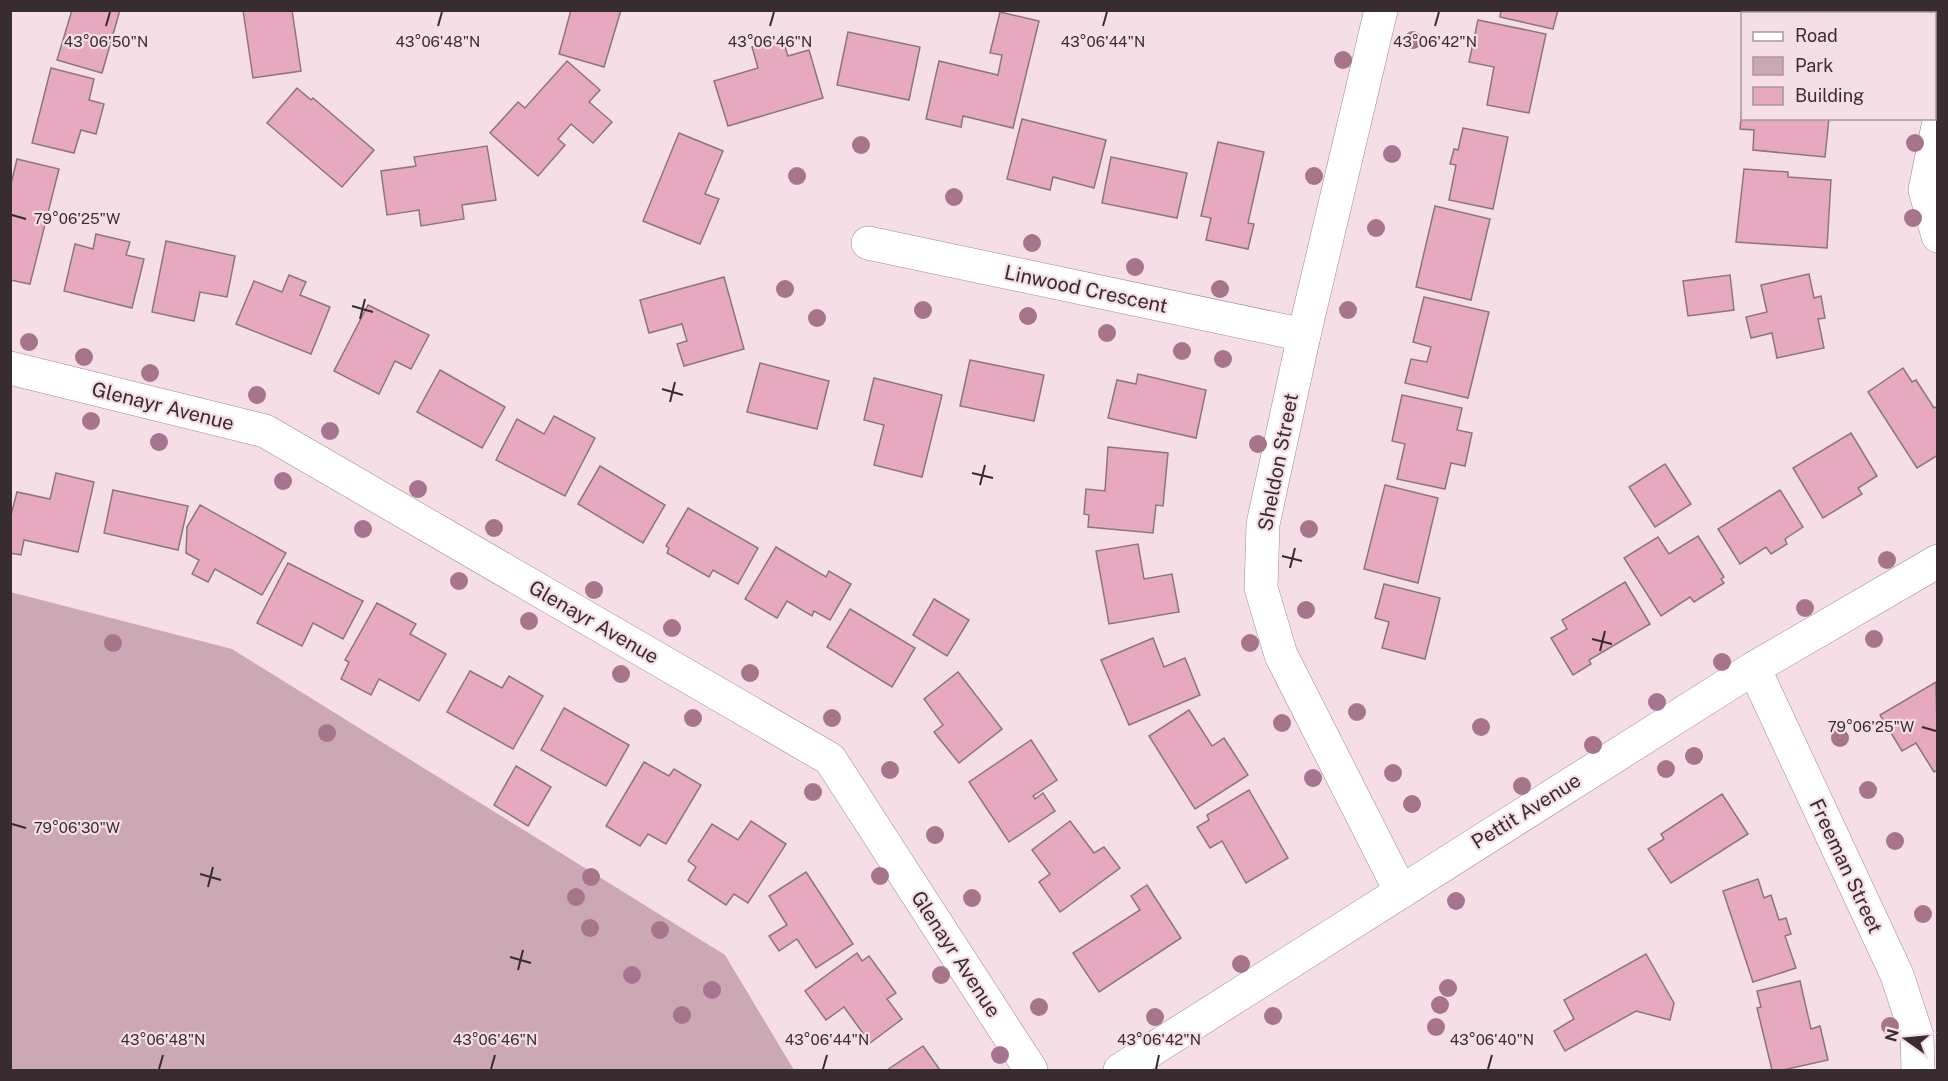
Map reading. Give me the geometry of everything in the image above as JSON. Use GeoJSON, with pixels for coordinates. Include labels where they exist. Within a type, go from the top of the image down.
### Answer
{"type":"FeatureCollection","features":[{"type":"Feature","properties":{"kind":"street","name":"Sheldon Street"},"geometry":{"type":"LineString","coordinates":[[1381,10],[1304,335],[1263,524],[1261,588],[1281,655],[1401,892]]}},
{"type":"Feature","properties":{"kind":"street"},"geometry":{"type":"LineString","coordinates":[[1938,126],[1925,190],[1938,236]]}},
{"type":"Feature","properties":{"kind":"street","name":"Linwood Crescent"},"geometry":{"type":"LineString","coordinates":[[868,243],[1304,335]]}},
{"type":"Feature","properties":{"kind":"street","name":"Glenayr Avenue"},"geometry":{"type":"LineString","coordinates":[[10,368],[266,431],[831,759],[1031,1071]]}},
{"type":"Feature","properties":{"kind":"street","name":"Pettit Avenue"},"geometry":{"type":"LineString","coordinates":[[1120,1071],[1754,668],[1938,561]]}},
{"type":"Feature","properties":{"kind":"street","name":"Freeman Street"},"geometry":{"type":"LineString","coordinates":[[1754,668],[1897,975],[1927,1034],[1918,1071]]}},
{"type":"Feature","properties":{"kind":"green space"},"geometry":{"type":"Polygon","coordinates":[[[10,592],[232,649],[725,955],[794,1070],[11,1070],[10,592]]]}},
{"type":"Feature","properties":{"kind":"building"},"geometry":{"type":"Polygon","coordinates":[[[72,10],[120,10],[102,73],[57,60],[72,10]]]}},
{"type":"Feature","properties":{"kind":"building"},"geometry":{"type":"Polygon","coordinates":[[[243,10],[292,10],[301,71],[253,78],[243,10]]]}},
{"type":"Feature","properties":{"kind":"building"},"geometry":{"type":"Polygon","coordinates":[[[571,10],[621,10],[604,67],[559,54],[571,10]]]}},
{"type":"Feature","properties":{"kind":"building"},"geometry":{"type":"Polygon","coordinates":[[[1501,10],[1558,10],[1553,29],[1500,17],[1501,10]]]}},
{"type":"Feature","properties":{"kind":"building"},"geometry":{"type":"Polygon","coordinates":[[[1801,10],[1874,10],[1874,12],[1801,12],[1801,10]]]}},
{"type":"Feature","properties":{"kind":"building"},"geometry":{"type":"Polygon","coordinates":[[[1000,12],[1039,21],[1013,128],[963,116],[961,127],[926,119],[939,61],[998,75],[1002,55],[990,53],[1000,12]]]}},
{"type":"Feature","properties":{"kind":"building"},"geometry":{"type":"Polygon","coordinates":[[[1478,20],[1546,34],[1529,113],[1487,105],[1494,67],[1469,62],[1478,20]]]}},
{"type":"Feature","properties":{"kind":"building"},"geometry":{"type":"Polygon","coordinates":[[[848,32],[920,47],[909,100],[837,85],[848,32]]]}},
{"type":"Feature","properties":{"kind":"building"},"geometry":{"type":"Polygon","coordinates":[[[782,38],[788,56],[809,50],[823,98],[728,126],[714,81],[758,68],[752,47],[782,38]]]}},
{"type":"Feature","properties":{"kind":"building"},"geometry":{"type":"Polygon","coordinates":[[[567,61],[600,90],[589,102],[612,122],[593,143],[571,124],[558,139],[565,145],[538,176],[490,133],[518,102],[525,108],[567,61]]]}},
{"type":"Feature","properties":{"kind":"building"},"geometry":{"type":"Polygon","coordinates":[[[51,68],[94,79],[89,100],[104,104],[96,134],[81,130],[74,153],[32,143],[51,68]]]}},
{"type":"Feature","properties":{"kind":"building"},"geometry":{"type":"Polygon","coordinates":[[[297,88],[311,100],[313,98],[374,150],[342,187],[267,123],[297,88]]]}},
{"type":"Feature","properties":{"kind":"building"},"geometry":{"type":"Polygon","coordinates":[[[1022,119],[1106,140],[1094,188],[1053,177],[1050,190],[1007,179],[1022,119]]]}},
{"type":"Feature","properties":{"kind":"building"},"geometry":{"type":"Polygon","coordinates":[[[1741,119],[1829,120],[1825,157],[1753,150],[1754,130],[1740,129],[1741,119]]]}},
{"type":"Feature","properties":{"kind":"building"},"geometry":{"type":"Polygon","coordinates":[[[1463,128],[1508,137],[1493,209],[1449,200],[1456,165],[1450,164],[1454,149],[1458,150],[1463,128]]]}},
{"type":"Feature","properties":{"kind":"building"},"geometry":{"type":"Polygon","coordinates":[[[679,133],[723,151],[705,194],[719,199],[700,244],[643,221],[679,133]]]}},
{"type":"Feature","properties":{"kind":"building"},"geometry":{"type":"Polygon","coordinates":[[[1218,142],[1264,152],[1248,223],[1254,224],[1248,249],[1206,240],[1211,218],[1201,216],[1218,142]]]}},
{"type":"Feature","properties":{"kind":"building"},"geometry":{"type":"Polygon","coordinates":[[[487,146],[496,200],[462,205],[464,219],[421,226],[419,210],[387,215],[381,171],[416,166],[414,157],[487,146]]]}},
{"type":"Feature","properties":{"kind":"building"},"geometry":{"type":"Polygon","coordinates":[[[1111,157],[1187,173],[1177,218],[1102,203],[1111,157]]]}},
{"type":"Feature","properties":{"kind":"building"},"geometry":{"type":"Polygon","coordinates":[[[17,159],[59,169],[30,284],[10,280],[10,188],[17,159]]]}},
{"type":"Feature","properties":{"kind":"building"},"geometry":{"type":"Polygon","coordinates":[[[1744,169],[1788,172],[1788,177],[1831,180],[1827,248],[1736,242],[1744,169]]]}},
{"type":"Feature","properties":{"kind":"building"},"geometry":{"type":"Polygon","coordinates":[[[1435,206],[1490,219],[1471,300],[1416,287],[1435,206]]]}},
{"type":"Feature","properties":{"kind":"building"},"geometry":{"type":"Polygon","coordinates":[[[96,234],[130,242],[126,255],[144,259],[132,308],[64,291],[75,244],[93,249],[96,234]]]}},
{"type":"Feature","properties":{"kind":"building"},"geometry":{"type":"Polygon","coordinates":[[[166,241],[235,256],[227,297],[200,292],[194,321],[152,312],[166,241]]]}},
{"type":"Feature","properties":{"kind":"building"},"geometry":{"type":"Polygon","coordinates":[[[1809,274],[1814,298],[1821,296],[1825,318],[1818,319],[1824,348],[1777,358],[1772,333],[1751,338],[1746,317],[1767,312],[1761,285],[1809,274]]]}},
{"type":"Feature","properties":{"kind":"building"},"geometry":{"type":"Polygon","coordinates":[[[289,275],[306,282],[300,295],[330,307],[311,354],[236,324],[254,281],[282,292],[289,275]]]}},
{"type":"Feature","properties":{"kind":"building"},"geometry":{"type":"Polygon","coordinates":[[[1730,275],[1734,310],[1688,316],[1683,281],[1730,275]]]}},
{"type":"Feature","properties":{"kind":"building"},"geometry":{"type":"Polygon","coordinates":[[[724,277],[744,349],[684,366],[677,344],[687,341],[682,324],[649,333],[640,300],[724,277]]]}},
{"type":"Feature","properties":{"kind":"building"},"geometry":{"type":"Polygon","coordinates":[[[1424,297],[1489,312],[1468,398],[1405,383],[1411,359],[1427,362],[1431,347],[1413,342],[1424,297]]]}},
{"type":"Feature","properties":{"kind":"building"},"geometry":{"type":"Polygon","coordinates":[[[368,305],[429,335],[411,369],[395,361],[379,394],[334,371],[368,305]]]}},
{"type":"Feature","properties":{"kind":"building"},"geometry":{"type":"Polygon","coordinates":[[[970,360],[1044,375],[1034,421],[960,406],[970,360]]]}},
{"type":"Feature","properties":{"kind":"building"},"geometry":{"type":"Polygon","coordinates":[[[760,363],[829,381],[817,429],[747,412],[760,363]]]}},
{"type":"Feature","properties":{"kind":"building"},"geometry":{"type":"Polygon","coordinates":[[[1903,368],[1912,382],[1916,380],[1934,408],[1938,406],[1938,455],[1917,468],[1868,392],[1903,368]]]}},
{"type":"Feature","properties":{"kind":"building"},"geometry":{"type":"Polygon","coordinates":[[[440,370],[505,407],[482,448],[417,412],[440,370]]]}},
{"type":"Feature","properties":{"kind":"building"},"geometry":{"type":"Polygon","coordinates":[[[1138,374],[1206,390],[1196,438],[1108,418],[1117,380],[1136,384],[1138,374]]]}},
{"type":"Feature","properties":{"kind":"building"},"geometry":{"type":"Polygon","coordinates":[[[874,378],[942,395],[922,477],[874,465],[884,425],[864,420],[874,378]]]}},
{"type":"Feature","properties":{"kind":"building"},"geometry":{"type":"Polygon","coordinates":[[[1402,395],[1462,408],[1457,430],[1472,433],[1465,466],[1451,463],[1445,489],[1397,479],[1405,444],[1392,441],[1402,395]]]}},
{"type":"Feature","properties":{"kind":"building"},"geometry":{"type":"Polygon","coordinates":[[[554,416],[595,438],[565,496],[496,460],[517,419],[544,434],[554,416]]]}},
{"type":"Feature","properties":{"kind":"building"},"geometry":{"type":"Polygon","coordinates":[[[1851,433],[1877,476],[1858,488],[1862,494],[1823,518],[1793,468],[1851,433]]]}},
{"type":"Feature","properties":{"kind":"building"},"geometry":{"type":"Polygon","coordinates":[[[1108,447],[1168,453],[1163,506],[1156,505],[1153,533],[1088,527],[1089,515],[1084,514],[1086,489],[1105,491],[1108,447]]]}},
{"type":"Feature","properties":{"kind":"building"},"geometry":{"type":"Polygon","coordinates":[[[1665,464],[1691,504],[1655,527],[1629,487],[1665,464]]]}},
{"type":"Feature","properties":{"kind":"building"},"geometry":{"type":"Polygon","coordinates":[[[600,466],[665,505],[643,543],[578,504],[600,466]]]}},
{"type":"Feature","properties":{"kind":"building"},"geometry":{"type":"Polygon","coordinates":[[[56,473],[94,482],[78,552],[24,540],[21,555],[10,553],[10,519],[17,492],[50,499],[56,473]]]}},
{"type":"Feature","properties":{"kind":"building"},"geometry":{"type":"Polygon","coordinates":[[[1385,485],[1438,498],[1418,583],[1364,569],[1385,485]]]}},
{"type":"Feature","properties":{"kind":"building"},"geometry":{"type":"Polygon","coordinates":[[[113,490],[188,506],[178,550],[104,533],[113,490]]]}},
{"type":"Feature","properties":{"kind":"building"},"geometry":{"type":"Polygon","coordinates":[[[1780,490],[1803,527],[1785,539],[1787,544],[1771,554],[1766,547],[1740,564],[1718,529],[1780,490]]]}},
{"type":"Feature","properties":{"kind":"building"},"geometry":{"type":"Polygon","coordinates":[[[200,505],[286,553],[262,595],[215,569],[208,582],[192,574],[199,560],[186,553],[187,527],[200,505]]]}},
{"type":"Feature","properties":{"kind":"building"},"geometry":{"type":"Polygon","coordinates":[[[688,508],[758,548],[738,584],[713,570],[709,577],[667,553],[669,548],[666,546],[688,508]]]}},
{"type":"Feature","properties":{"kind":"building"},"geometry":{"type":"Polygon","coordinates":[[[1698,536],[1724,577],[1721,579],[1724,583],[1694,602],[1690,597],[1661,616],[1624,558],[1658,537],[1669,554],[1698,536]]]}},
{"type":"Feature","properties":{"kind":"building"},"geometry":{"type":"Polygon","coordinates":[[[1138,544],[1144,579],[1172,574],[1179,612],[1109,624],[1096,551],[1138,544]]]}},
{"type":"Feature","properties":{"kind":"building"},"geometry":{"type":"Polygon","coordinates":[[[776,547],[826,577],[829,571],[851,584],[830,620],[814,611],[812,616],[787,601],[777,618],[745,599],[776,547]]]}},
{"type":"Feature","properties":{"kind":"building"},"geometry":{"type":"Polygon","coordinates":[[[288,563],[363,601],[343,639],[313,623],[302,646],[257,623],[288,563]]]}},
{"type":"Feature","properties":{"kind":"building"},"geometry":{"type":"Polygon","coordinates":[[[1625,582],[1650,624],[1589,660],[1591,664],[1573,675],[1551,638],[1567,629],[1562,620],[1625,582]]]}},
{"type":"Feature","properties":{"kind":"building"},"geometry":{"type":"Polygon","coordinates":[[[1384,584],[1440,598],[1425,659],[1382,648],[1389,622],[1375,618],[1384,584]]]}},
{"type":"Feature","properties":{"kind":"building"},"geometry":{"type":"Polygon","coordinates":[[[934,599],[969,620],[947,656],[913,635],[934,599]]]}},
{"type":"Feature","properties":{"kind":"building"},"geometry":{"type":"Polygon","coordinates":[[[377,603],[416,624],[410,634],[446,654],[419,701],[379,679],[371,695],[341,679],[349,662],[345,660],[377,603]]]}},
{"type":"Feature","properties":{"kind":"building"},"geometry":{"type":"Polygon","coordinates":[[[850,609],[915,648],[892,687],[827,647],[850,609]]]}},
{"type":"Feature","properties":{"kind":"building"},"geometry":{"type":"Polygon","coordinates":[[[1153,638],[1164,667],[1185,658],[1200,695],[1129,725],[1101,660],[1153,638]]]}},
{"type":"Feature","properties":{"kind":"building"},"geometry":{"type":"Polygon","coordinates":[[[470,671],[502,688],[509,676],[543,696],[513,749],[447,712],[470,671]]]}},
{"type":"Feature","properties":{"kind":"building"},"geometry":{"type":"Polygon","coordinates":[[[958,672],[1002,729],[959,763],[934,732],[943,725],[924,699],[958,672]]]}},
{"type":"Feature","properties":{"kind":"building"},"geometry":{"type":"Polygon","coordinates":[[[1936,682],[1938,770],[1934,772],[1916,743],[1902,751],[1880,715],[1936,682]]]}},
{"type":"Feature","properties":{"kind":"building"},"geometry":{"type":"Polygon","coordinates":[[[564,708],[629,745],[606,786],[541,750],[564,708]]]}},
{"type":"Feature","properties":{"kind":"building"},"geometry":{"type":"Polygon","coordinates":[[[1189,710],[1212,746],[1224,738],[1248,775],[1195,809],[1149,736],[1189,710]]]}},
{"type":"Feature","properties":{"kind":"building"},"geometry":{"type":"Polygon","coordinates":[[[1031,740],[1057,780],[1033,796],[1035,799],[1043,793],[1055,811],[1009,842],[969,782],[1031,740]]]}},
{"type":"Feature","properties":{"kind":"building"},"geometry":{"type":"Polygon","coordinates":[[[644,762],[669,776],[674,769],[701,785],[666,844],[648,834],[640,846],[606,826],[644,762]]]}},
{"type":"Feature","properties":{"kind":"building"},"geometry":{"type":"Polygon","coordinates":[[[516,766],[551,787],[528,826],[494,805],[516,766]]]}},
{"type":"Feature","properties":{"kind":"building"},"geometry":{"type":"Polygon","coordinates":[[[1249,790],[1288,858],[1246,883],[1222,841],[1210,848],[1197,827],[1209,820],[1207,815],[1249,790]]]}},
{"type":"Feature","properties":{"kind":"building"},"geometry":{"type":"Polygon","coordinates":[[[1722,794],[1748,834],[1671,883],[1648,849],[1664,839],[1661,834],[1722,794]]]}},
{"type":"Feature","properties":{"kind":"building"},"geometry":{"type":"Polygon","coordinates":[[[751,821],[786,844],[748,903],[734,894],[726,905],[688,880],[696,867],[688,861],[712,824],[738,840],[751,821]]]}},
{"type":"Feature","properties":{"kind":"building"},"geometry":{"type":"Polygon","coordinates":[[[1070,821],[1094,853],[1104,847],[1120,868],[1060,912],[1039,882],[1050,874],[1032,850],[1070,821]]]}},
{"type":"Feature","properties":{"kind":"building"},"geometry":{"type":"Polygon","coordinates":[[[806,872],[853,944],[816,968],[797,939],[779,951],[769,936],[787,925],[769,896],[806,872]]]}},
{"type":"Feature","properties":{"kind":"building"},"geometry":{"type":"Polygon","coordinates":[[[1758,879],[1764,898],[1771,895],[1779,920],[1786,918],[1791,934],[1785,936],[1796,968],[1753,982],[1723,891],[1758,879]]]}},
{"type":"Feature","properties":{"kind":"building"},"geometry":{"type":"Polygon","coordinates":[[[1147,885],[1181,938],[1099,992],[1073,953],[1140,910],[1131,896],[1147,885]]]}},
{"type":"Feature","properties":{"kind":"building"},"geometry":{"type":"Polygon","coordinates":[[[857,953],[862,961],[869,956],[896,993],[887,999],[902,1019],[870,1043],[844,1007],[826,1020],[805,991],[857,953]]]}},
{"type":"Feature","properties":{"kind":"building"},"geometry":{"type":"Polygon","coordinates":[[[1646,954],[1674,1003],[1670,1020],[1636,1011],[1565,1051],[1554,1031],[1574,1019],[1564,1000],[1646,954]]]}},
{"type":"Feature","properties":{"kind":"building"},"geometry":{"type":"Polygon","coordinates":[[[1800,981],[1811,1029],[1820,1026],[1828,1060],[1783,1070],[1772,1070],[1757,1008],[1761,1007],[1757,991],[1800,981]]]}},
{"type":"Feature","properties":{"kind":"building"},"geometry":{"type":"Polygon","coordinates":[[[923,1046],[940,1070],[887,1070],[923,1046]]]}}]}
